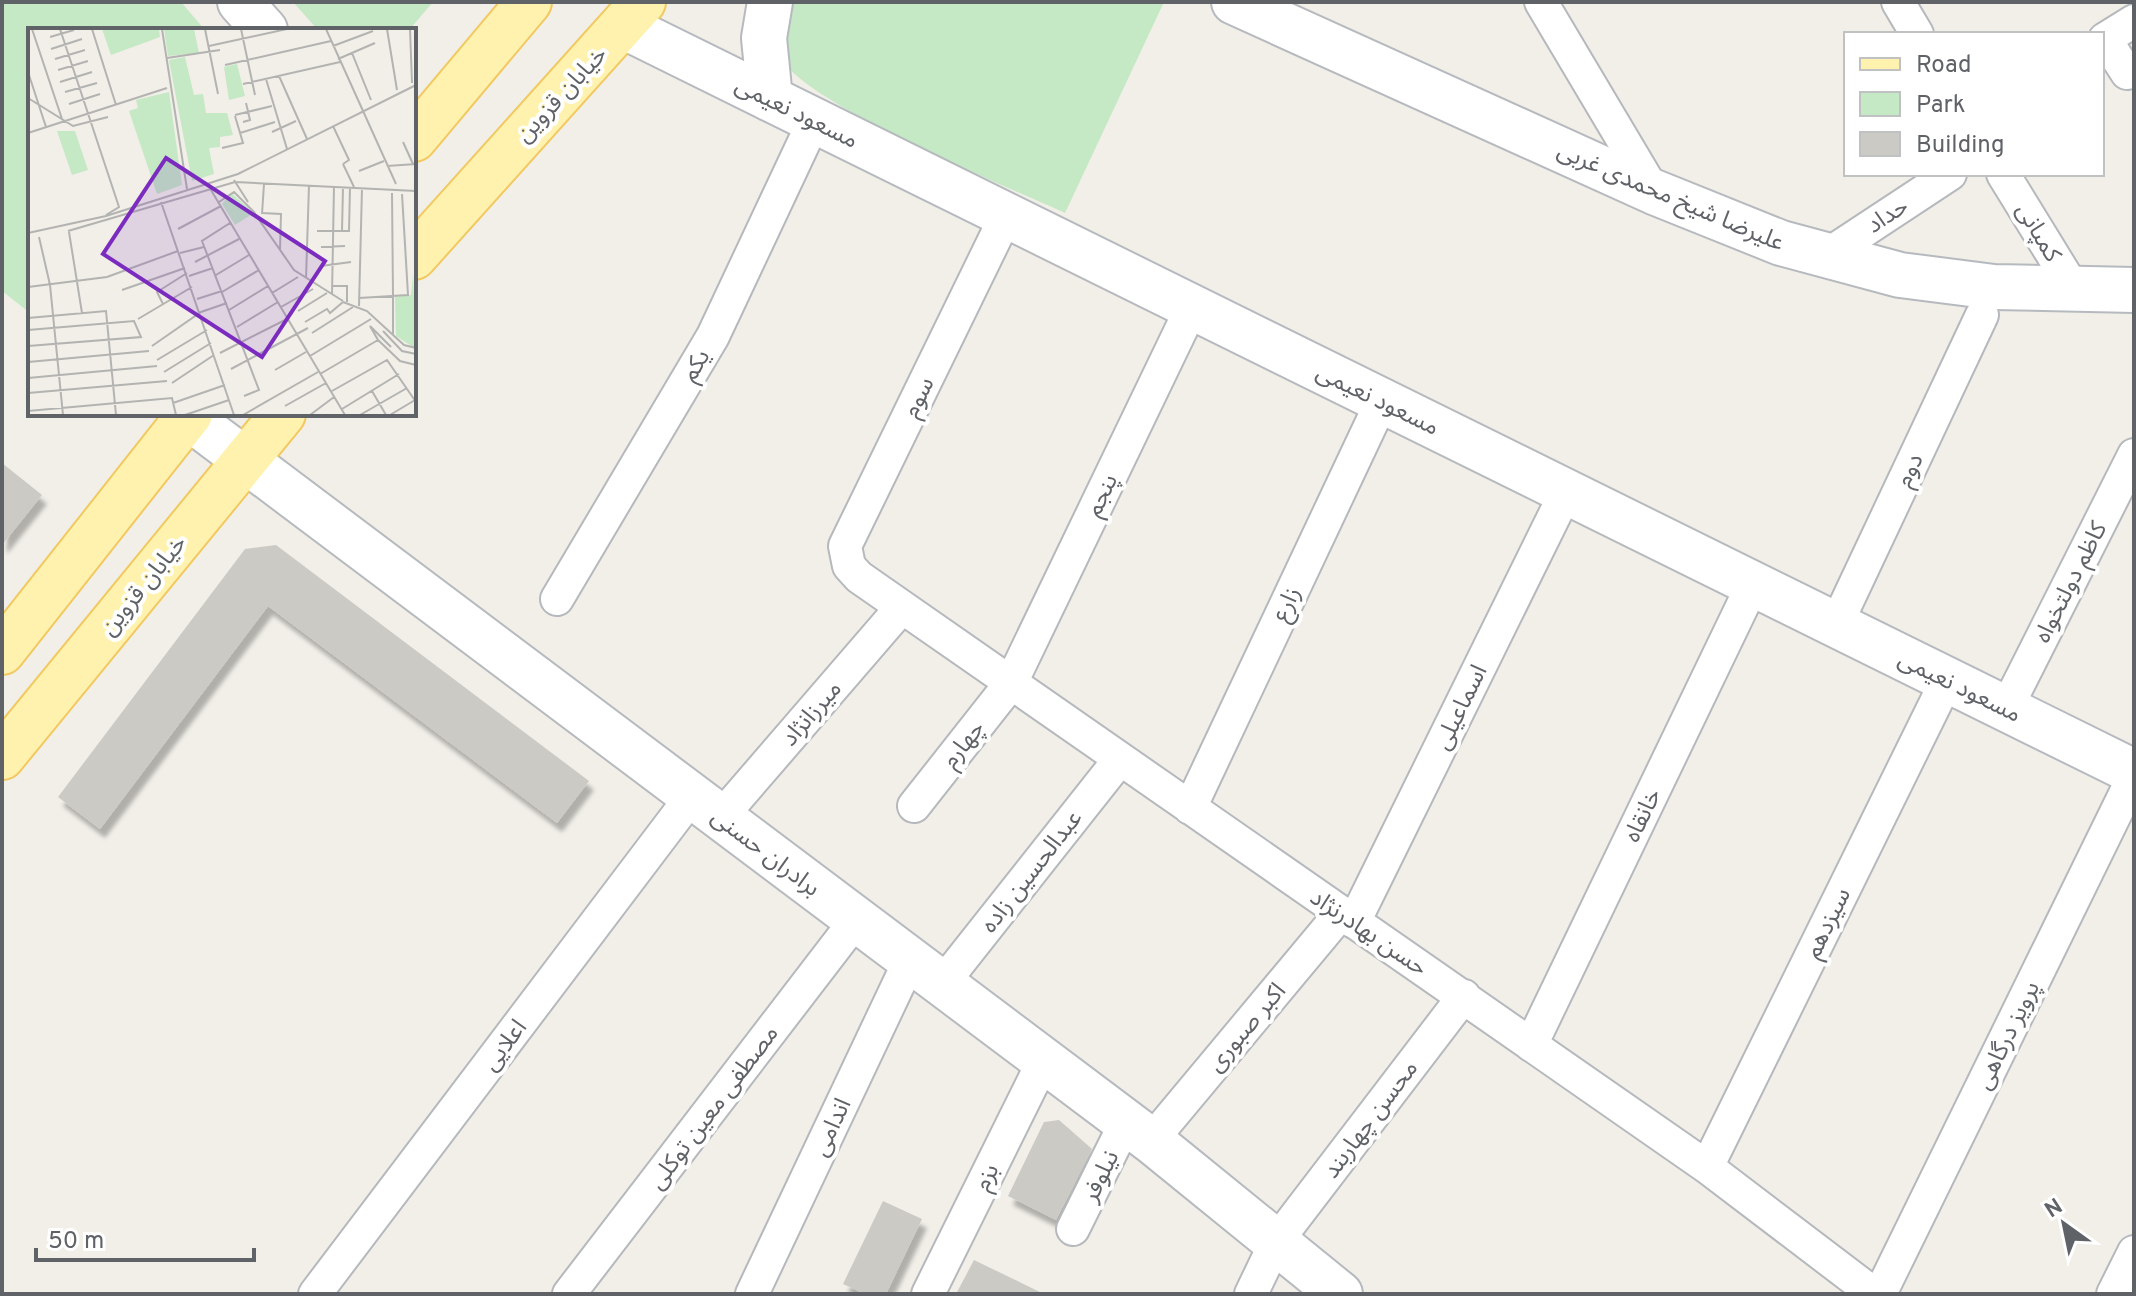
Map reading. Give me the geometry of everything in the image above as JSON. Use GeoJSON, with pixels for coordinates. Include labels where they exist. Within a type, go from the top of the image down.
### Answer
{"type":"FeatureCollection","features":[{"type":"Feature","properties":{"kind":"main road"},"geometry":{"type":"LineString","coordinates":[[240,2],[263,28]]}},
{"type":"Feature","properties":{"kind":"main road"},"geometry":{"type":"LineString","coordinates":[[416,137],[529,2]]}},
{"type":"Feature","properties":{"kind":"main road"},"geometry":{"type":"LineString","coordinates":[[770,2],[764,38],[770,99]]}},
{"type":"Feature","properties":{"kind":"main road","name":"علیرضا شیخ محمدی غربی"},"geometry":{"type":"LineString","coordinates":[[1234,2],[1288,16],[1654,192],[1766,238],[1824,257],[1916,277],[1994,287],[2134,290]]}},
{"type":"Feature","properties":{"kind":"main road","name":"مسعود نعیمی"},"geometry":{"type":"LineString","coordinates":[[633,14],[770,99],[2134,774]]}},
{"type":"Feature","properties":{"kind":"main road","name":"خیابان قزوین"},"geometry":{"type":"LineString","coordinates":[[416,255],[633,14]]}},
{"type":"Feature","properties":{"kind":"main road"},"geometry":{"type":"LineString","coordinates":[[2,652],[188,416]]}},
{"type":"Feature","properties":{"kind":"main road","name":"برادران حسنی"},"geometry":{"type":"LineString","coordinates":[[190,416],[245,462],[1140,1132],[1340,1294]]}},
{"type":"Feature","properties":{"kind":"main road","name":"خیابان قزوین"},"geometry":{"type":"LineString","coordinates":[[2,757],[281,416]]}},
{"type":"Feature","properties":{"kind":"street"},"geometry":{"type":"LineString","coordinates":[[1541,2],[1654,192]]}},
{"type":"Feature","properties":{"kind":"street"},"geometry":{"type":"LineString","coordinates":[[1898,2],[1916,32]]}},
{"type":"Feature","properties":{"kind":"street"},"geometry":{"type":"LineString","coordinates":[[2127,73],[2105,39],[2134,21]]}},
{"type":"Feature","properties":{"kind":"street","name":"یکم"},"geometry":{"type":"LineString","coordinates":[[557,599],[713,336],[814,121]]}},
{"type":"Feature","properties":{"kind":"street","name":"حداد"},"geometry":{"type":"LineString","coordinates":[[1824,257],[1947,176]]}},
{"type":"Feature","properties":{"kind":"street","name":"کمپانی"},"geometry":{"type":"LineString","coordinates":[[2004,176],[2075,291]]}},
{"type":"Feature","properties":{"kind":"street","name":"سوم"},"geometry":{"type":"LineString","coordinates":[[859,577],[849,566],[845,546],[1006,216]]}},
{"type":"Feature","properties":{"kind":"street","name":"پنجم"},"geometry":{"type":"LineString","coordinates":[[1011,683],[1192,307]]}},
{"type":"Feature","properties":{"kind":"street","name":"دوم"},"geometry":{"type":"LineString","coordinates":[[1836,625],[1982,315]]}},
{"type":"Feature","properties":{"kind":"street","name":"زارع"},"geometry":{"type":"LineString","coordinates":[[1190,808],[1382,401]]}},
{"type":"Feature","properties":{"kind":"street","name":"کاظم دولتخواه"},"geometry":{"type":"LineString","coordinates":[[2006,709],[2134,455]]}},
{"type":"Feature","properties":{"kind":"street","name":"اسماعیلی"},"geometry":{"type":"LineString","coordinates":[[1348,918],[1566,492]]}},
{"type":"Feature","properties":{"kind":"street","name":"حسن بهادرنژاد"},"geometry":{"type":"LineString","coordinates":[[859,577],[1707,1167],[1877,1294]]}},
{"type":"Feature","properties":{"kind":"street","name":"خانقاه"},"geometry":{"type":"LineString","coordinates":[[1531,1045],[1753,584]]}},
{"type":"Feature","properties":{"kind":"street","name":"ميرزانژاد"},"geometry":{"type":"LineString","coordinates":[[706,807],[902,607]]}},
{"type":"Feature","properties":{"kind":"street","name":"سیزدهم"},"geometry":{"type":"LineString","coordinates":[[1707,1167],[1947,680]]}},
{"type":"Feature","properties":{"kind":"street","name":"چهارم"},"geometry":{"type":"LineString","coordinates":[[914,806],[1011,683]]}},
{"type":"Feature","properties":{"kind":"street","name":"عبدالحسین زاده"},"geometry":{"type":"LineString","coordinates":[[926,972],[1120,759]]}},
{"type":"Feature","properties":{"kind":"street","name":"پرویز درگاهی"},"geometry":{"type":"LineString","coordinates":[[1877,1294],[2134,774]]}},
{"type":"Feature","properties":{"kind":"street","name":"اعلایی"},"geometry":{"type":"LineString","coordinates":[[315,1294],[706,807]]}},
{"type":"Feature","properties":{"kind":"street","name":"اکبر صبوری"},"geometry":{"type":"LineString","coordinates":[[1140,1132],[1155,1136],[1348,918]]}},
{"type":"Feature","properties":{"kind":"street","name":"مصطفی معین توکلی"},"geometry":{"type":"LineString","coordinates":[[569,1294],[856,920]]}},
{"type":"Feature","properties":{"kind":"street","name":"اندامی"},"geometry":{"type":"LineString","coordinates":[[752,1294],[926,972]]}},
{"type":"Feature","properties":{"kind":"street","name":"محسن چهاربند"},"geometry":{"type":"LineString","coordinates":[[1251,1294],[1276,1242],[1464,996]]}},
{"type":"Feature","properties":{"kind":"street","name":"بزم"},"geometry":{"type":"LineString","coordinates":[[928,1294],[1044,1060]]}},
{"type":"Feature","properties":{"kind":"street","name":"نیلوفر"},"geometry":{"type":"LineString","coordinates":[[1073,1229],[1140,1132]]}},
{"type":"Feature","properties":{"kind":"street"},"geometry":{"type":"LineString","coordinates":[[2113,1294],[2134,1252]]}},
{"type":"Feature","properties":{"kind":"green space"},"geometry":{"type":"Polygon","coordinates":[[[2,2],[181,2],[203,28],[28,28],[28,311],[2,291],[2,2]]]}},
{"type":"Feature","properties":{"kind":"green space"},"geometry":{"type":"Polygon","coordinates":[[[293,2],[433,2],[411,28],[316,28],[293,2]]]}},
{"type":"Feature","properties":{"kind":"green space"},"geometry":{"type":"Polygon","coordinates":[[[782,2],[1164,2],[1065,213],[865,120],[797,76],[781,57],[782,2]]]}},
{"type":"Feature","properties":{"kind":"building"},"geometry":{"type":"Polygon","coordinates":[[[2,463],[42,495],[2,545],[2,463]]]}},
{"type":"Feature","properties":{"kind":"building"},"geometry":{"type":"Polygon","coordinates":[[[276,545],[589,781],[557,823],[268,606],[100,829],[58,797],[245,549],[276,545]]]}},
{"type":"Feature","properties":{"kind":"building"},"geometry":{"type":"Polygon","coordinates":[[[1059,1120],[1092,1149],[1056,1220],[1008,1196],[1044,1122],[1059,1120]]]}},
{"type":"Feature","properties":{"kind":"building"},"geometry":{"type":"Polygon","coordinates":[[[883,1201],[922,1219],[886,1294],[865,1294],[843,1284],[883,1201]]]}},
{"type":"Feature","properties":{"kind":"building"},"geometry":{"type":"Polygon","coordinates":[[[974,1260],[1044,1294],[956,1294],[974,1260]]]}}]}
